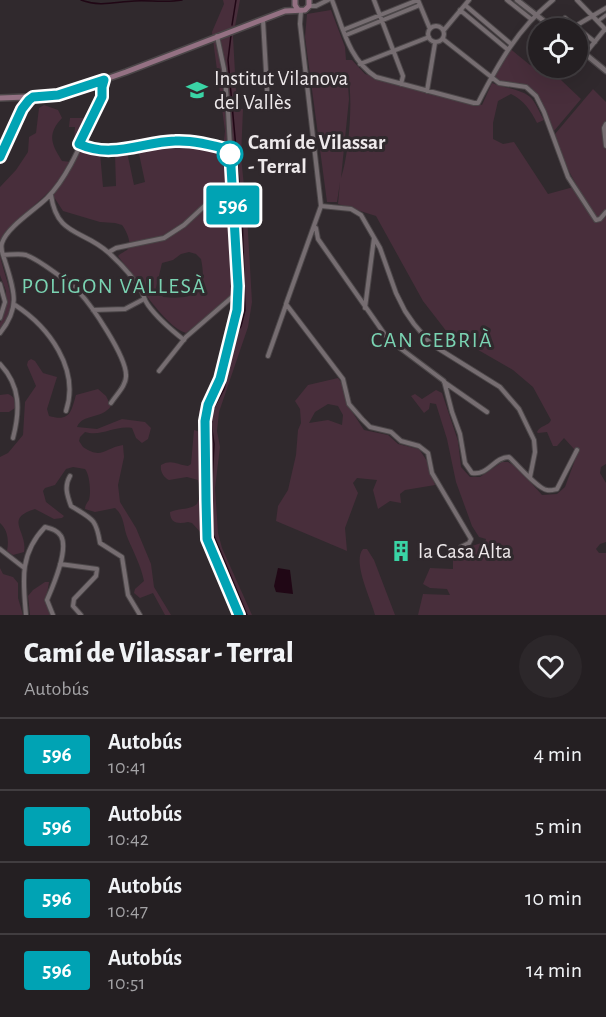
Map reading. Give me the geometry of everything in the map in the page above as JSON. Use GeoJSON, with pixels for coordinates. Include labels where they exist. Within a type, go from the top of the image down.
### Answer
{"type":"FeatureCollection","features":[{"type":"Feature","properties":{"kind":"main road"},"geometry":{"type":"LineString","coordinates":[[285,11],[295,1],[299,10]]}},
{"type":"Feature","properties":{"kind":"main road"},"geometry":{"type":"LineString","coordinates":[[0,98],[14,98],[23,103],[33,97],[58,95],[94,84],[262,19],[285,11],[299,10],[309,2]]}},
{"type":"Feature","properties":{"kind":"street"},"geometry":{"type":"LineString","coordinates":[[309,2],[316,6],[330,0],[354,56],[376,77],[474,104],[478,103],[507,49],[533,17],[553,0]]}},
{"type":"Feature","properties":{"kind":"street"},"geometry":{"type":"LineString","coordinates":[[374,0],[403,76],[401,84]]}},
{"type":"Feature","properties":{"kind":"street"},"geometry":{"type":"LineString","coordinates":[[344,30],[418,0],[430,29],[429,37]]}},
{"type":"Feature","properties":{"kind":"street"},"geometry":{"type":"LineString","coordinates":[[443,39],[444,30],[469,0]]}},
{"type":"Feature","properties":{"kind":"street"},"geometry":{"type":"LineString","coordinates":[[507,0],[533,17]]}},
{"type":"Feature","properties":{"kind":"street"},"geometry":{"type":"LineString","coordinates":[[517,0],[533,17]]}},
{"type":"Feature","properties":{"kind":"street"},"geometry":{"type":"LineString","coordinates":[[577,0],[605,30],[588,50]]}},
{"type":"Feature","properties":{"kind":"street"},"geometry":{"type":"LineString","coordinates":[[465,5],[511,44]]}},
{"type":"Feature","properties":{"kind":"street"},"geometry":{"type":"LineString","coordinates":[[346,35],[420,6]]}},
{"type":"Feature","properties":{"kind":"street"},"geometry":{"type":"LineString","coordinates":[[588,20],[606,8]]}},
{"type":"Feature","properties":{"kind":"street"},"geometry":{"type":"LineString","coordinates":[[268,356],[321,206],[299,10]]}},
{"type":"Feature","properties":{"kind":"street"},"geometry":{"type":"LineString","coordinates":[[460,10],[507,49]]}},
{"type":"Feature","properties":{"kind":"street"},"geometry":{"type":"LineString","coordinates":[[597,21],[606,15]]}},
{"type":"Feature","properties":{"kind":"street"},"geometry":{"type":"LineString","coordinates":[[262,19],[268,106]]}},
{"type":"Feature","properties":{"kind":"street"},"geometry":{"type":"LineString","coordinates":[[430,29],[436,26],[444,30]]}},
{"type":"Feature","properties":{"kind":"street"},"geometry":{"type":"LineString","coordinates":[[217,36],[224,69],[238,292],[237,310],[220,379],[208,405],[205,421],[207,539],[240,615]]}},
{"type":"Feature","properties":{"kind":"street"},"geometry":{"type":"LineString","coordinates":[[360,64],[429,37]]}},
{"type":"Feature","properties":{"kind":"street"},"geometry":{"type":"LineString","coordinates":[[429,37],[435,42]]}},
{"type":"Feature","properties":{"kind":"street"},"geometry":{"type":"LineString","coordinates":[[588,37],[595,42]]}},
{"type":"Feature","properties":{"kind":"street"},"geometry":{"type":"LineString","coordinates":[[435,42],[443,39]]}},
{"type":"Feature","properties":{"kind":"street"},"geometry":{"type":"LineString","coordinates":[[443,39],[499,83],[526,87],[536,96],[568,177],[596,220],[606,212]]}},
{"type":"Feature","properties":{"kind":"street"},"geometry":{"type":"LineString","coordinates":[[427,91],[435,42]]}},
{"type":"Feature","properties":{"kind":"street"},"geometry":{"type":"LineString","coordinates":[[588,56],[606,71]]}},
{"type":"Feature","properties":{"kind":"street"},"geometry":{"type":"LineString","coordinates":[[0,333],[7,324],[15,305],[14,292],[1,250],[2,242],[9,232],[64,178],[100,102],[104,80]]}},
{"type":"Feature","properties":{"kind":"street"},"geometry":{"type":"LineString","coordinates":[[94,84],[102,93]]}},
{"type":"Feature","properties":{"kind":"street"},"geometry":{"type":"LineString","coordinates":[[0,157],[23,103]]}},
{"type":"Feature","properties":{"kind":"street"},"geometry":{"type":"LineString","coordinates":[[606,124],[604,128],[606,146]]}},
{"type":"Feature","properties":{"kind":"street"},"geometry":{"type":"LineString","coordinates":[[79,144],[100,151],[113,152],[177,140],[230,150]]}},
{"type":"Feature","properties":{"kind":"street"},"geometry":{"type":"LineString","coordinates":[[109,252],[116,248],[164,238],[183,225],[212,199],[232,188]]}},
{"type":"Feature","properties":{"kind":"street"},"geometry":{"type":"LineString","coordinates":[[50,194],[53,211],[61,224],[109,252],[129,273],[158,318],[184,340]]}},
{"type":"Feature","properties":{"kind":"street"},"geometry":{"type":"LineString","coordinates":[[321,206],[351,209],[361,215],[387,262],[396,293],[414,324],[431,344],[500,387],[519,409],[534,440],[535,452],[530,477]]}},
{"type":"Feature","properties":{"kind":"street"},"geometry":{"type":"LineString","coordinates":[[316,224],[318,239],[388,339],[487,412]]}},
{"type":"Feature","properties":{"kind":"street"},"geometry":{"type":"LineString","coordinates":[[365,308],[374,237]]}},
{"type":"Feature","properties":{"kind":"street"},"geometry":{"type":"LineString","coordinates":[[3,255],[26,255],[80,292],[111,337],[127,376],[111,403]]}},
{"type":"Feature","properties":{"kind":"street"},"geometry":{"type":"LineString","coordinates":[[0,284],[5,302],[0,318]]}},
{"type":"Feature","properties":{"kind":"street"},"geometry":{"type":"LineString","coordinates":[[159,371],[184,340],[238,292]]}},
{"type":"Feature","properties":{"kind":"street"},"geometry":{"type":"LineString","coordinates":[[93,310],[126,309],[144,299]]}},
{"type":"Feature","properties":{"kind":"street"},"geometry":{"type":"LineString","coordinates":[[286,304],[343,379],[349,404],[362,419],[370,427],[391,432],[401,441],[419,446],[428,453],[432,473],[471,540],[461,548]]}},
{"type":"Feature","properties":{"kind":"street"},"geometry":{"type":"LineString","coordinates":[[15,305],[27,313],[56,345],[66,366],[70,384],[66,411]]}},
{"type":"Feature","properties":{"kind":"street"},"geometry":{"type":"LineString","coordinates":[[0,364],[6,370],[18,401],[14,438]]}},
{"type":"Feature","properties":{"kind":"street"},"geometry":{"type":"LineString","coordinates":[[444,381],[460,434],[465,463],[472,473],[479,474],[503,457],[509,457],[544,490],[556,489],[577,450]]}},
{"type":"Feature","properties":{"kind":"street"},"geometry":{"type":"LineString","coordinates":[[70,476],[66,492],[71,506],[97,525],[100,543],[122,557],[128,595],[140,615]]}},
{"type":"Feature","properties":{"kind":"street"},"geometry":{"type":"LineString","coordinates":[[26,615],[23,567],[34,541],[45,527],[56,530],[62,538],[63,550],[60,564],[47,600],[54,615]]}},
{"type":"Feature","properties":{"kind":"street"},"geometry":{"type":"LineString","coordinates":[[0,549],[23,567]]}},
{"type":"Feature","properties":{"kind":"street"},"geometry":{"type":"LineString","coordinates":[[60,564],[97,568],[96,576],[74,599],[73,606],[81,615]]}},
{"type":"Feature","properties":{"kind":"shaded area"},"geometry":{"type":"Polygon","coordinates":[[[223,0],[240,0],[233,37],[237,109],[243,109],[241,157],[252,302],[248,327],[219,412],[217,431],[220,447],[215,488],[218,533],[222,548],[252,615],[236,615],[202,534],[192,523],[178,523],[170,516],[170,512],[197,504],[201,493],[198,480],[187,477],[169,480],[164,476],[161,467],[168,462],[188,466],[191,464],[194,430],[200,432],[199,411],[216,378],[234,309],[233,296],[186,333],[177,329],[149,299],[118,256],[129,247],[127,234],[122,225],[100,222],[63,211],[50,191],[5,232],[0,242],[0,187],[16,170],[28,152],[29,137],[36,133],[39,108],[44,105],[58,110],[62,118],[54,129],[52,139],[62,161],[72,162],[80,149],[100,153],[103,187],[116,186],[115,154],[127,152],[134,185],[145,182],[138,149],[170,143],[223,150],[225,131],[212,32],[224,4],[223,0]],[[189,252],[181,254],[173,260],[162,263],[156,288],[163,297],[183,297],[197,292],[203,280],[203,271],[201,259],[189,252]]]}},
{"type":"Feature","properties":{"kind":"shaded area"},"geometry":{"type":"Polygon","coordinates":[[[331,10],[345,47],[346,60],[352,60],[365,74],[482,105],[492,83],[529,96],[544,120],[537,123],[527,106],[511,94],[498,101],[493,123],[493,139],[503,144],[514,142],[548,194],[577,186],[565,164],[555,134],[593,89],[606,102],[606,464],[601,467],[600,473],[606,483],[606,542],[600,544],[596,549],[599,553],[606,553],[606,615],[418,615],[423,594],[450,595],[447,589],[430,588],[423,584],[430,568],[453,569],[453,559],[456,556],[472,546],[485,543],[486,539],[479,537],[472,526],[456,482],[447,439],[436,404],[430,403],[429,409],[424,413],[411,396],[415,394],[422,399],[436,390],[442,393],[458,441],[461,467],[470,477],[480,477],[502,462],[508,462],[517,467],[542,495],[557,494],[565,487],[575,460],[574,449],[564,438],[557,446],[553,446],[547,432],[537,432],[551,420],[533,387],[513,370],[447,332],[423,301],[376,216],[338,204],[340,182],[337,202],[327,202],[305,37],[307,14],[331,10]],[[347,72],[349,99],[341,178],[350,124],[349,82],[347,72]]]}},
{"type":"Feature","properties":{"kind":"shaded area"},"geometry":{"type":"Polygon","coordinates":[[[508,47],[528,63],[528,78],[562,78],[561,80],[581,99],[554,131],[536,94],[522,86],[493,78],[508,47]]]}},
{"type":"Feature","properties":{"kind":"shaded area"},"geometry":{"type":"Polygon","coordinates":[[[70,118],[90,118],[80,137],[74,141],[75,127],[69,127],[70,118]]]}},
{"type":"Feature","properties":{"kind":"shaded area"},"geometry":{"type":"Polygon","coordinates":[[[0,255],[11,302],[10,311],[0,331],[0,323],[6,306],[6,291],[0,275],[0,255]]]}},
{"type":"Feature","properties":{"kind":"shaded area"},"geometry":{"type":"Polygon","coordinates":[[[31,359],[43,373],[57,377],[47,409],[49,416],[61,418],[65,416],[71,411],[76,395],[98,389],[106,396],[111,406],[102,413],[83,420],[77,427],[97,429],[122,419],[145,422],[151,428],[148,439],[142,443],[136,438],[132,428],[97,433],[85,432],[79,441],[83,447],[95,453],[123,445],[124,457],[118,485],[120,502],[136,528],[151,564],[154,587],[171,615],[165,615],[153,593],[140,598],[134,593],[144,581],[126,535],[122,518],[115,508],[95,512],[85,509],[90,489],[85,469],[73,467],[66,469],[55,485],[43,491],[46,502],[64,516],[54,519],[35,509],[26,513],[20,517],[19,521],[24,552],[13,555],[7,551],[7,536],[0,523],[0,457],[8,453],[23,435],[25,402],[36,386],[27,365],[31,359]]]}},
{"type":"Feature","properties":{"kind":"shaded area"},"geometry":{"type":"Polygon","coordinates":[[[338,378],[344,386],[349,407],[364,430],[388,435],[398,444],[419,449],[427,461],[435,485],[405,490],[400,494],[401,503],[390,501],[378,509],[373,490],[377,480],[357,478],[353,483],[358,493],[345,528],[347,551],[276,521],[278,506],[288,490],[296,455],[298,430],[301,423],[300,409],[295,401],[308,385],[338,378]],[[328,404],[315,412],[309,423],[328,420],[342,425],[343,415],[338,406],[328,404]]]}},
{"type":"Feature","properties":{"kind":"shaded area"},"geometry":{"type":"Polygon","coordinates":[[[8,394],[15,400],[15,408],[9,412],[0,412],[0,395],[8,394]]]}},
{"type":"Feature","properties":{"kind":"shaded area"},"geometry":{"type":"Polygon","coordinates":[[[363,549],[367,549],[374,560],[395,615],[375,615],[361,571],[360,555],[363,549]]]}},
{"type":"Feature","properties":{"kind":"shaded area"},"geometry":{"type":"Polygon","coordinates":[[[0,568],[3,574],[13,577],[18,583],[18,598],[23,615],[0,615],[0,568]]]}},
{"type":"Feature","properties":{"kind":"shaded area"},"geometry":{"type":"Polygon","coordinates":[[[278,568],[290,570],[293,594],[276,592],[274,586],[278,568]]]}},
{"type":"Feature","properties":{"kind":"shaded area"},"geometry":{"type":"Polygon","coordinates":[[[45,582],[49,582],[46,600],[50,615],[30,615],[28,596],[45,582]]]}},
{"type":"Feature","properties":{"kind":"waterway"},"geometry":{"type":"LineString","coordinates":[[81,0],[101,4],[182,0]]}},
{"type":"Feature","properties":{"kind":"waterway"},"geometry":{"type":"LineString","coordinates":[[232,25],[236,0]]}},
{"type":"Feature","properties":{"kind":"waterway"},"geometry":{"type":"LineString","coordinates":[[231,35],[228,60],[242,215],[245,310],[241,326],[236,334],[224,389],[210,415],[214,444],[211,503],[213,534],[247,615]]}},
{"type":"Feature","properties":{"kind":"bus line","name":"596"},"geometry":{"type":"LineString","coordinates":[[0,157],[22,109],[33,97],[58,95],[104,80],[102,97],[79,144],[100,151],[113,152],[177,140],[230,150],[236,231],[237,310],[220,379],[208,405],[205,421],[206,500],[207,539],[239,615]]}},
{"type":"Feature","properties":{"kind":"place","name":"Institut Vilanova del Vallès"},"geometry":{"type":"Point","coordinates":[197,90]}},
{"type":"Feature","properties":{"kind":"place","name":"Camí de Vilassar - Terral"},"geometry":{"type":"Point","coordinates":[230,154]}},
{"type":"Feature","properties":{"kind":"place","name":"la Casa Alta"},"geometry":{"type":"Point","coordinates":[401,551]}},
{"type":"Feature","properties":{"kind":"district","name":"POLÍGON VALLESÀ"},"geometry":{"type":"Point","coordinates":[114,285]}},
{"type":"Feature","properties":{"kind":"district","name":"CAN CEBRIÀ"},"geometry":{"type":"Point","coordinates":[432,339]}}]}
